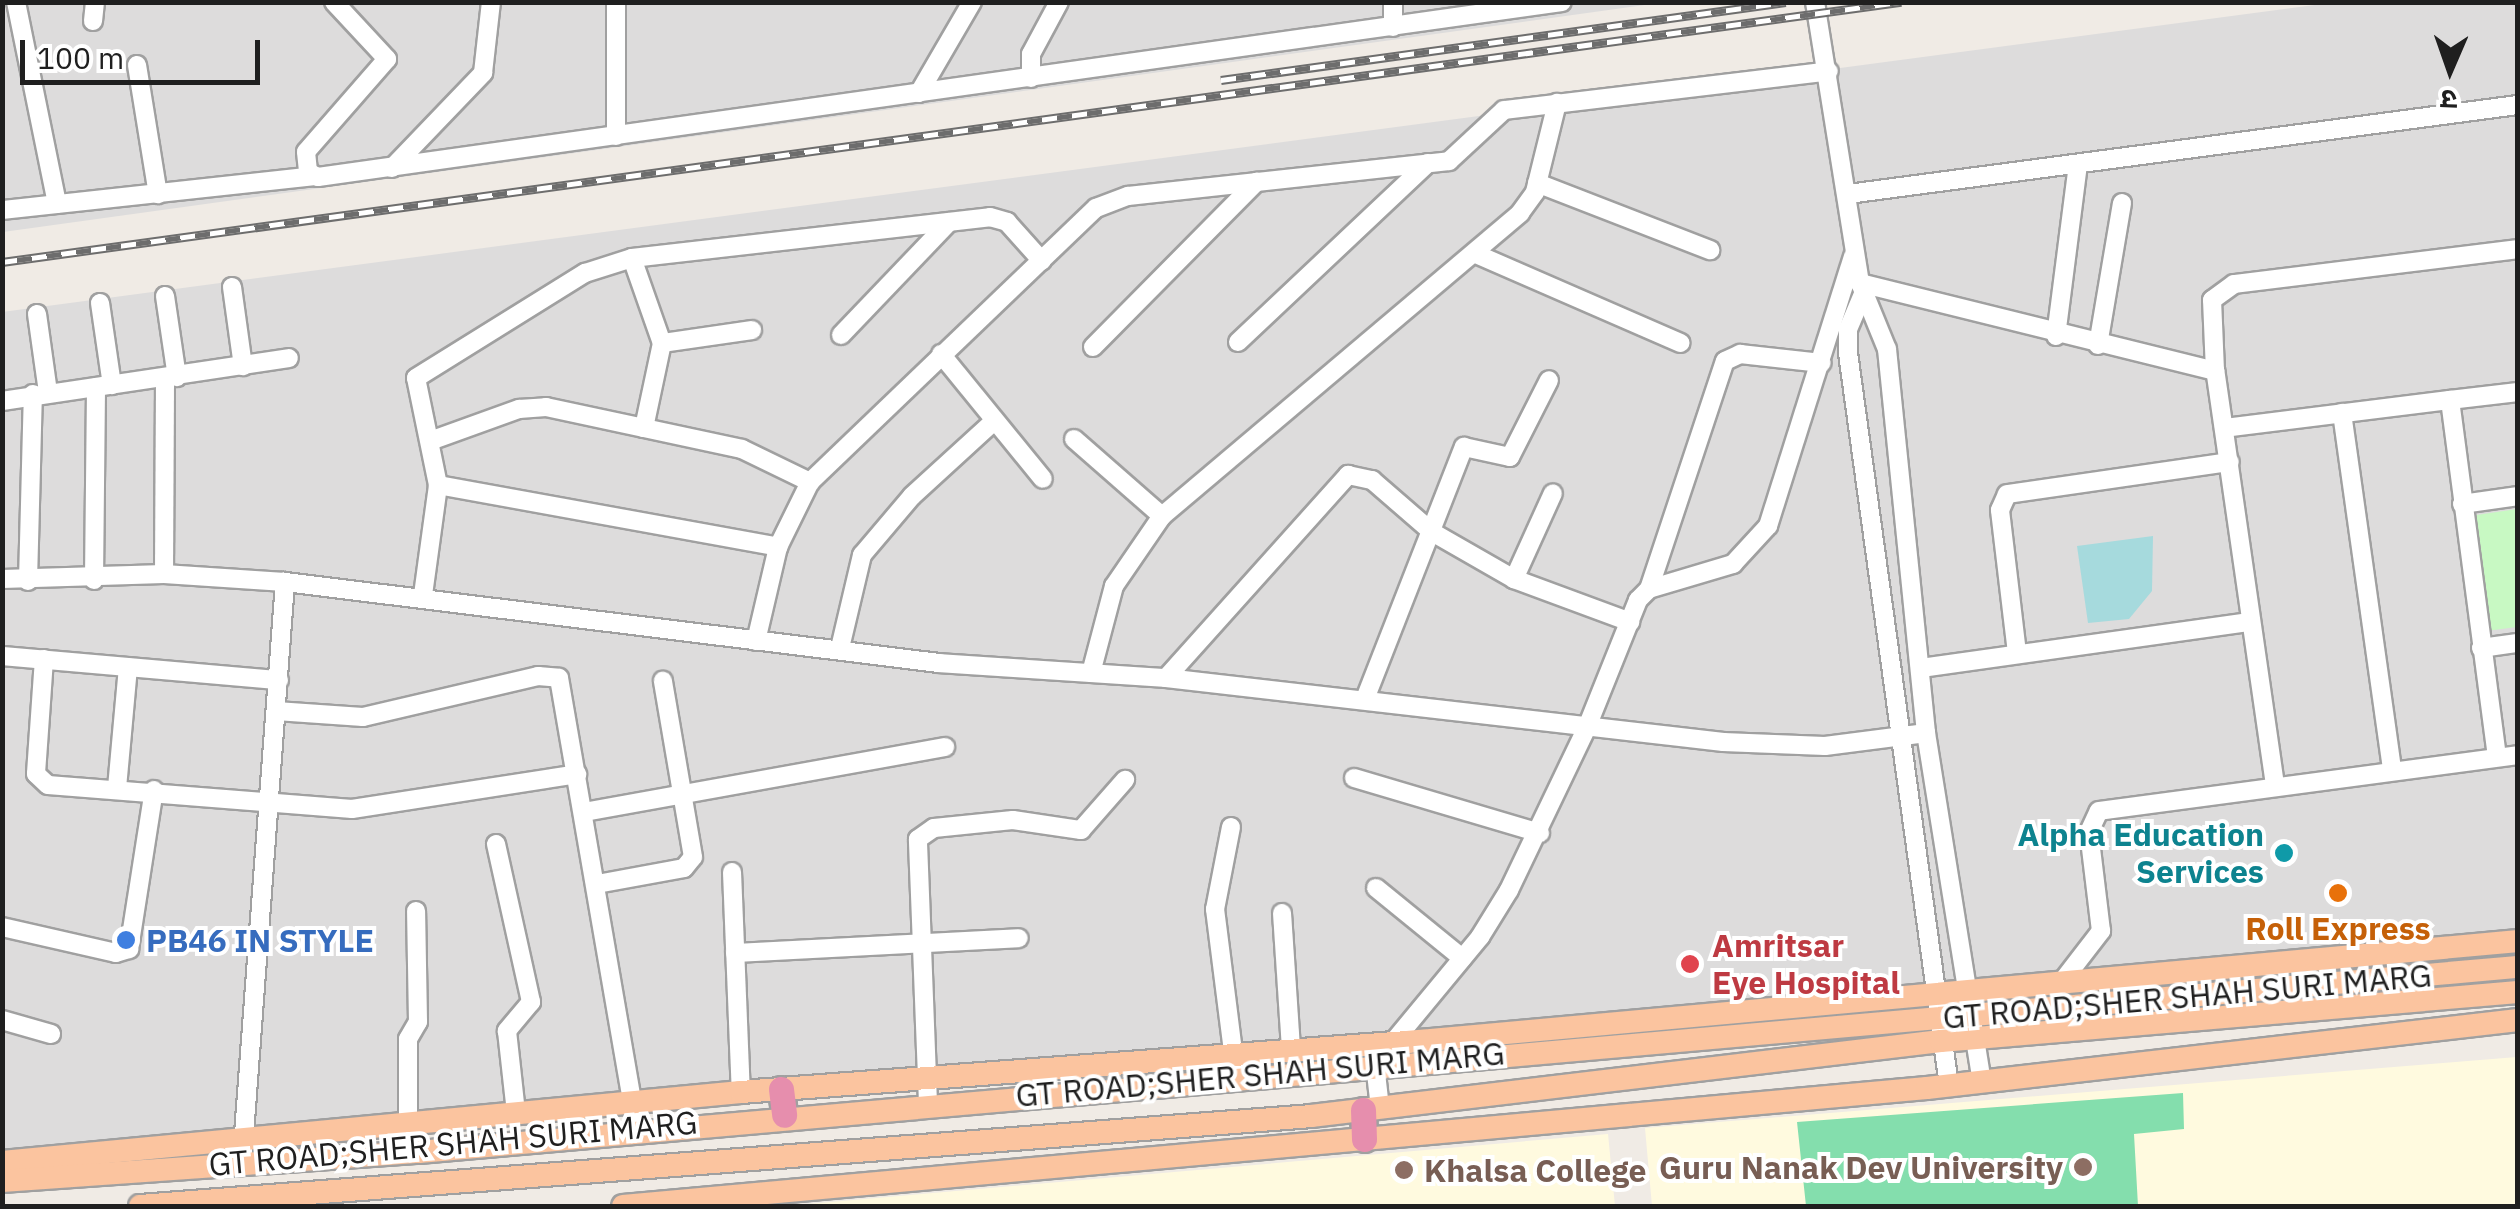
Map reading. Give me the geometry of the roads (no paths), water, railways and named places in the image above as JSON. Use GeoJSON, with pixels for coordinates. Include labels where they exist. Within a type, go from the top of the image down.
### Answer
{"type":"FeatureCollection","features":[{"type":"Feature","properties":{"kind":"highway"},"geometry":{"type":"LineString","coordinates":[[781,1089],[784,1115]]}},
{"type":"Feature","properties":{"kind":"highway"},"geometry":{"type":"LineString","coordinates":[[1364,1139],[1371,1109]]}},
{"type":"Feature","properties":{"kind":"main road"},"geometry":{"type":"LineString","coordinates":[[2,1162],[243,1150],[408,1123],[926,1077],[1234,1065],[1291,1050],[1962,986],[2518,941]]}},
{"type":"Feature","properties":{"kind":"main road","name":"GT ROAD;SHER SHAH SURI MARG"},"geometry":{"type":"LineString","coordinates":[[2,1181],[243,1150],[418,1152],[928,1103],[1234,1065],[1375,1064],[2518,967]]}},
{"type":"Feature","properties":{"kind":"main road","name":"GT ROAD;SHER SHAH SURI MARG"},"geometry":{"type":"LineString","coordinates":[[140,1206],[1371,1109],[1974,1038],[2518,992]]}},
{"type":"Feature","properties":{"kind":"main road"},"geometry":{"type":"LineString","coordinates":[[624,1206],[1949,1086],[2518,1020]]}},
{"type":"Feature","properties":{"kind":"street"},"geometry":{"type":"LineString","coordinates":[[16,2],[57,204]]}},
{"type":"Feature","properties":{"kind":"street"},"geometry":{"type":"LineString","coordinates":[[313,176],[306,152],[386,65],[385,54],[334,2]]}},
{"type":"Feature","properties":{"kind":"street"},"geometry":{"type":"LineString","coordinates":[[392,168],[483,74],[491,2]]}},
{"type":"Feature","properties":{"kind":"street"},"geometry":{"type":"LineString","coordinates":[[616,2],[616,136]]}},
{"type":"Feature","properties":{"kind":"street"},"geometry":{"type":"LineString","coordinates":[[919,94],[972,2]]}},
{"type":"Feature","properties":{"kind":"street"},"geometry":{"type":"LineString","coordinates":[[1032,78],[1031,54],[1059,2]]}},
{"type":"Feature","properties":{"kind":"street"},"geometry":{"type":"LineString","coordinates":[[1393,2],[1393,27]]}},
{"type":"Feature","properties":{"kind":"street"},"geometry":{"type":"LineString","coordinates":[[2,210],[392,168],[1562,2]]}},
{"type":"Feature","properties":{"kind":"street"},"geometry":{"type":"LineString","coordinates":[[1815,2],[1861,288],[1887,348],[1926,732],[1962,986],[1982,1082]]}},
{"type":"Feature","properties":{"kind":"street"},"geometry":{"type":"LineString","coordinates":[[136,65],[158,194]]}},
{"type":"Feature","properties":{"kind":"street"},"geometry":{"type":"LineString","coordinates":[[756,640],[778,547],[810,482],[941,354],[1107,203],[1256,181],[1428,163],[1461,155],[1499,111],[1829,72]]}},
{"type":"Feature","properties":{"kind":"street"},"geometry":{"type":"LineString","coordinates":[[1090,672],[1114,586],[1162,516],[1520,213],[1538,183],[1557,103]]}},
{"type":"Feature","properties":{"kind":"street"},"geometry":{"type":"LineString","coordinates":[[1848,194],[2518,105]]}},
{"type":"Feature","properties":{"kind":"street"},"geometry":{"type":"LineString","coordinates":[[1238,342],[1428,163]]}},
{"type":"Feature","properties":{"kind":"street"},"geometry":{"type":"LineString","coordinates":[[2056,336],[2078,164]]}},
{"type":"Feature","properties":{"kind":"street"},"geometry":{"type":"LineString","coordinates":[[1093,347],[1256,181]]}},
{"type":"Feature","properties":{"kind":"street"},"geometry":{"type":"LineString","coordinates":[[1538,183],[1710,250]]}},
{"type":"Feature","properties":{"kind":"street"},"geometry":{"type":"LineString","coordinates":[[2098,345],[2122,203]]}},
{"type":"Feature","properties":{"kind":"street"},"geometry":{"type":"LineString","coordinates":[[424,596],[438,485],[430,441],[414,393],[423,372],[585,273],[632,258],[997,218],[1042,260]]}},
{"type":"Feature","properties":{"kind":"street"},"geometry":{"type":"LineString","coordinates":[[841,335],[950,222]]}},
{"type":"Feature","properties":{"kind":"street"},"geometry":{"type":"LineString","coordinates":[[2275,786],[2215,371],[2212,300],[2234,284],[2518,250]]}},
{"type":"Feature","properties":{"kind":"street"},"geometry":{"type":"LineString","coordinates":[[1650,589],[1716,571],[1755,546],[1776,510],[1854,251]]}},
{"type":"Feature","properties":{"kind":"street"},"geometry":{"type":"LineString","coordinates":[[1476,254],[1681,343]]}},
{"type":"Feature","properties":{"kind":"street"},"geometry":{"type":"LineString","coordinates":[[632,258],[662,343],[644,428]]}},
{"type":"Feature","properties":{"kind":"street"},"geometry":{"type":"LineString","coordinates":[[232,287],[243,366]]}},
{"type":"Feature","properties":{"kind":"street"},"geometry":{"type":"LineString","coordinates":[[1861,288],[2215,371]]}},
{"type":"Feature","properties":{"kind":"street"},"geometry":{"type":"LineString","coordinates":[[1861,288],[1848,330],[1848,352],[1949,1086]]}},
{"type":"Feature","properties":{"kind":"street"},"geometry":{"type":"LineString","coordinates":[[164,574],[171,378],[166,296]]}},
{"type":"Feature","properties":{"kind":"street"},"geometry":{"type":"LineString","coordinates":[[94,580],[104,386],[100,303]]}},
{"type":"Feature","properties":{"kind":"street"},"geometry":{"type":"LineString","coordinates":[[28,580],[41,393],[37,314]]}},
{"type":"Feature","properties":{"kind":"street"},"geometry":{"type":"LineString","coordinates":[[662,343],[752,330]]}},
{"type":"Feature","properties":{"kind":"street"},"geometry":{"type":"LineString","coordinates":[[941,354],[1043,479]]}},
{"type":"Feature","properties":{"kind":"street"},"geometry":{"type":"LineString","coordinates":[[1371,1109],[1375,1064],[1490,923],[1540,833],[1630,622],[1650,589],[1725,361],[1740,354],[1822,362]]}},
{"type":"Feature","properties":{"kind":"street"},"geometry":{"type":"LineString","coordinates":[[2,401],[289,358]]}},
{"type":"Feature","properties":{"kind":"street"},"geometry":{"type":"LineString","coordinates":[[1365,699],[1464,447],[1510,457],[1549,380]]}},
{"type":"Feature","properties":{"kind":"street"},"geometry":{"type":"LineString","coordinates":[[2224,428],[2518,392]]}},
{"type":"Feature","properties":{"kind":"street"},"geometry":{"type":"LineString","coordinates":[[2450,400],[2497,757]]}},
{"type":"Feature","properties":{"kind":"street"},"geometry":{"type":"LineString","coordinates":[[430,441],[531,406],[742,449],[810,482]]}},
{"type":"Feature","properties":{"kind":"street"},"geometry":{"type":"LineString","coordinates":[[2342,414],[2392,768]]}},
{"type":"Feature","properties":{"kind":"street"},"geometry":{"type":"LineString","coordinates":[[840,648],[862,555],[912,496],[994,421]]}},
{"type":"Feature","properties":{"kind":"street"},"geometry":{"type":"LineString","coordinates":[[1074,440],[1162,516]]}},
{"type":"Feature","properties":{"kind":"street"},"geometry":{"type":"LineString","coordinates":[[2017,653],[2000,510],[2007,494],[2230,462]]}},
{"type":"Feature","properties":{"kind":"street"},"geometry":{"type":"LineString","coordinates":[[1166,678],[1348,475],[1372,480],[1432,532],[1514,579],[1630,622]]}},
{"type":"Feature","properties":{"kind":"street"},"geometry":{"type":"LineString","coordinates":[[438,485],[778,547]]}},
{"type":"Feature","properties":{"kind":"street"},"geometry":{"type":"LineString","coordinates":[[1514,579],[1553,494]]}},
{"type":"Feature","properties":{"kind":"street"},"geometry":{"type":"LineString","coordinates":[[2462,504],[2518,496]]}},
{"type":"Feature","properties":{"kind":"street"},"geometry":{"type":"LineString","coordinates":[[2,579],[94,580],[164,574],[284,582],[424,596],[939,663],[1166,678],[1757,743],[1901,738],[1926,732]]}},
{"type":"Feature","properties":{"kind":"street"},"geometry":{"type":"LineString","coordinates":[[243,1150],[284,582]]}},
{"type":"Feature","properties":{"kind":"street"},"geometry":{"type":"LineString","coordinates":[[1921,668],[2250,622]]}},
{"type":"Feature","properties":{"kind":"street"},"geometry":{"type":"LineString","coordinates":[[2481,648],[2518,643]]}},
{"type":"Feature","properties":{"kind":"street"},"geometry":{"type":"LineString","coordinates":[[2,656],[278,680]]}},
{"type":"Feature","properties":{"kind":"street"},"geometry":{"type":"LineString","coordinates":[[44,660],[38,780],[352,809],[577,774]]}},
{"type":"Feature","properties":{"kind":"street"},"geometry":{"type":"LineString","coordinates":[[117,788],[128,667]]}},
{"type":"Feature","properties":{"kind":"street"},"geometry":{"type":"LineString","coordinates":[[276,711],[363,718],[551,675],[563,686],[638,1128]]}},
{"type":"Feature","properties":{"kind":"street"},"geometry":{"type":"LineString","coordinates":[[596,884],[689,864],[694,849],[663,681]]}},
{"type":"Feature","properties":{"kind":"street"},"geometry":{"type":"LineString","coordinates":[[584,812],[945,747]]}},
{"type":"Feature","properties":{"kind":"street"},"geometry":{"type":"LineString","coordinates":[[2064,979],[2101,931],[2089,832],[2099,811],[2392,768],[2518,754]]}},
{"type":"Feature","properties":{"kind":"street"},"geometry":{"type":"LineString","coordinates":[[1354,778],[1540,833]]}},
{"type":"Feature","properties":{"kind":"street"},"geometry":{"type":"LineString","coordinates":[[928,1103],[915,849],[921,834],[1013,820],[1081,830],[1125,780]]}},
{"type":"Feature","properties":{"kind":"street"},"geometry":{"type":"LineString","coordinates":[[2,927],[116,953],[130,949],[154,790]]}},
{"type":"Feature","properties":{"kind":"street"},"geometry":{"type":"LineString","coordinates":[[1231,827],[1216,909],[1234,1065]]}},
{"type":"Feature","properties":{"kind":"street"},"geometry":{"type":"LineString","coordinates":[[496,844],[532,1002],[508,1031],[516,1113]]}},
{"type":"Feature","properties":{"kind":"street"},"geometry":{"type":"LineString","coordinates":[[732,872],[741,1092]]}},
{"type":"Feature","properties":{"kind":"street"},"geometry":{"type":"LineString","coordinates":[[1376,888],[1462,958]]}},
{"type":"Feature","properties":{"kind":"street"},"geometry":{"type":"LineString","coordinates":[[408,1123],[408,1039],[418,1022],[416,910]]}},
{"type":"Feature","properties":{"kind":"street"},"geometry":{"type":"LineString","coordinates":[[1282,913],[1291,1050]]}},
{"type":"Feature","properties":{"kind":"street"},"geometry":{"type":"LineString","coordinates":[[735,953],[1019,938]]}},
{"type":"Feature","properties":{"kind":"street"},"geometry":{"type":"LineString","coordinates":[[2,1020],[51,1034]]}},
{"type":"Feature","properties":{"kind":"water"},"geometry":{"type":"Polygon","coordinates":[[[2153,536],[2152,591],[2129,619],[2088,623],[2077,546],[2153,536]]]}},
{"type":"Feature","properties":{"kind":"railway"},"geometry":{"type":"LineString","coordinates":[[1221,80],[1786,2]]}},
{"type":"Feature","properties":{"kind":"railway"},"geometry":{"type":"LineString","coordinates":[[2,262],[1901,2]]}},
{"type":"Feature","properties":{"kind":"place","name":"Alpha Education Services"},"geometry":{"type":"Point","coordinates":[2284,853]}},
{"type":"Feature","properties":{"kind":"place","name":"Roll Express"},"geometry":{"type":"Point","coordinates":[2338,893]}},
{"type":"Feature","properties":{"kind":"place","name":"PB46 IN STYLE"},"geometry":{"type":"Point","coordinates":[126,940]}},
{"type":"Feature","properties":{"kind":"place","name":"Amritsar Eye Hospital"},"geometry":{"type":"Point","coordinates":[1690,964]}},
{"type":"Feature","properties":{"kind":"place","name":"Guru Nanak Dev University"},"geometry":{"type":"Point","coordinates":[2083,1167]}},
{"type":"Feature","properties":{"kind":"place","name":"Khalsa College"},"geometry":{"type":"Point","coordinates":[1404,1170]}}]}
